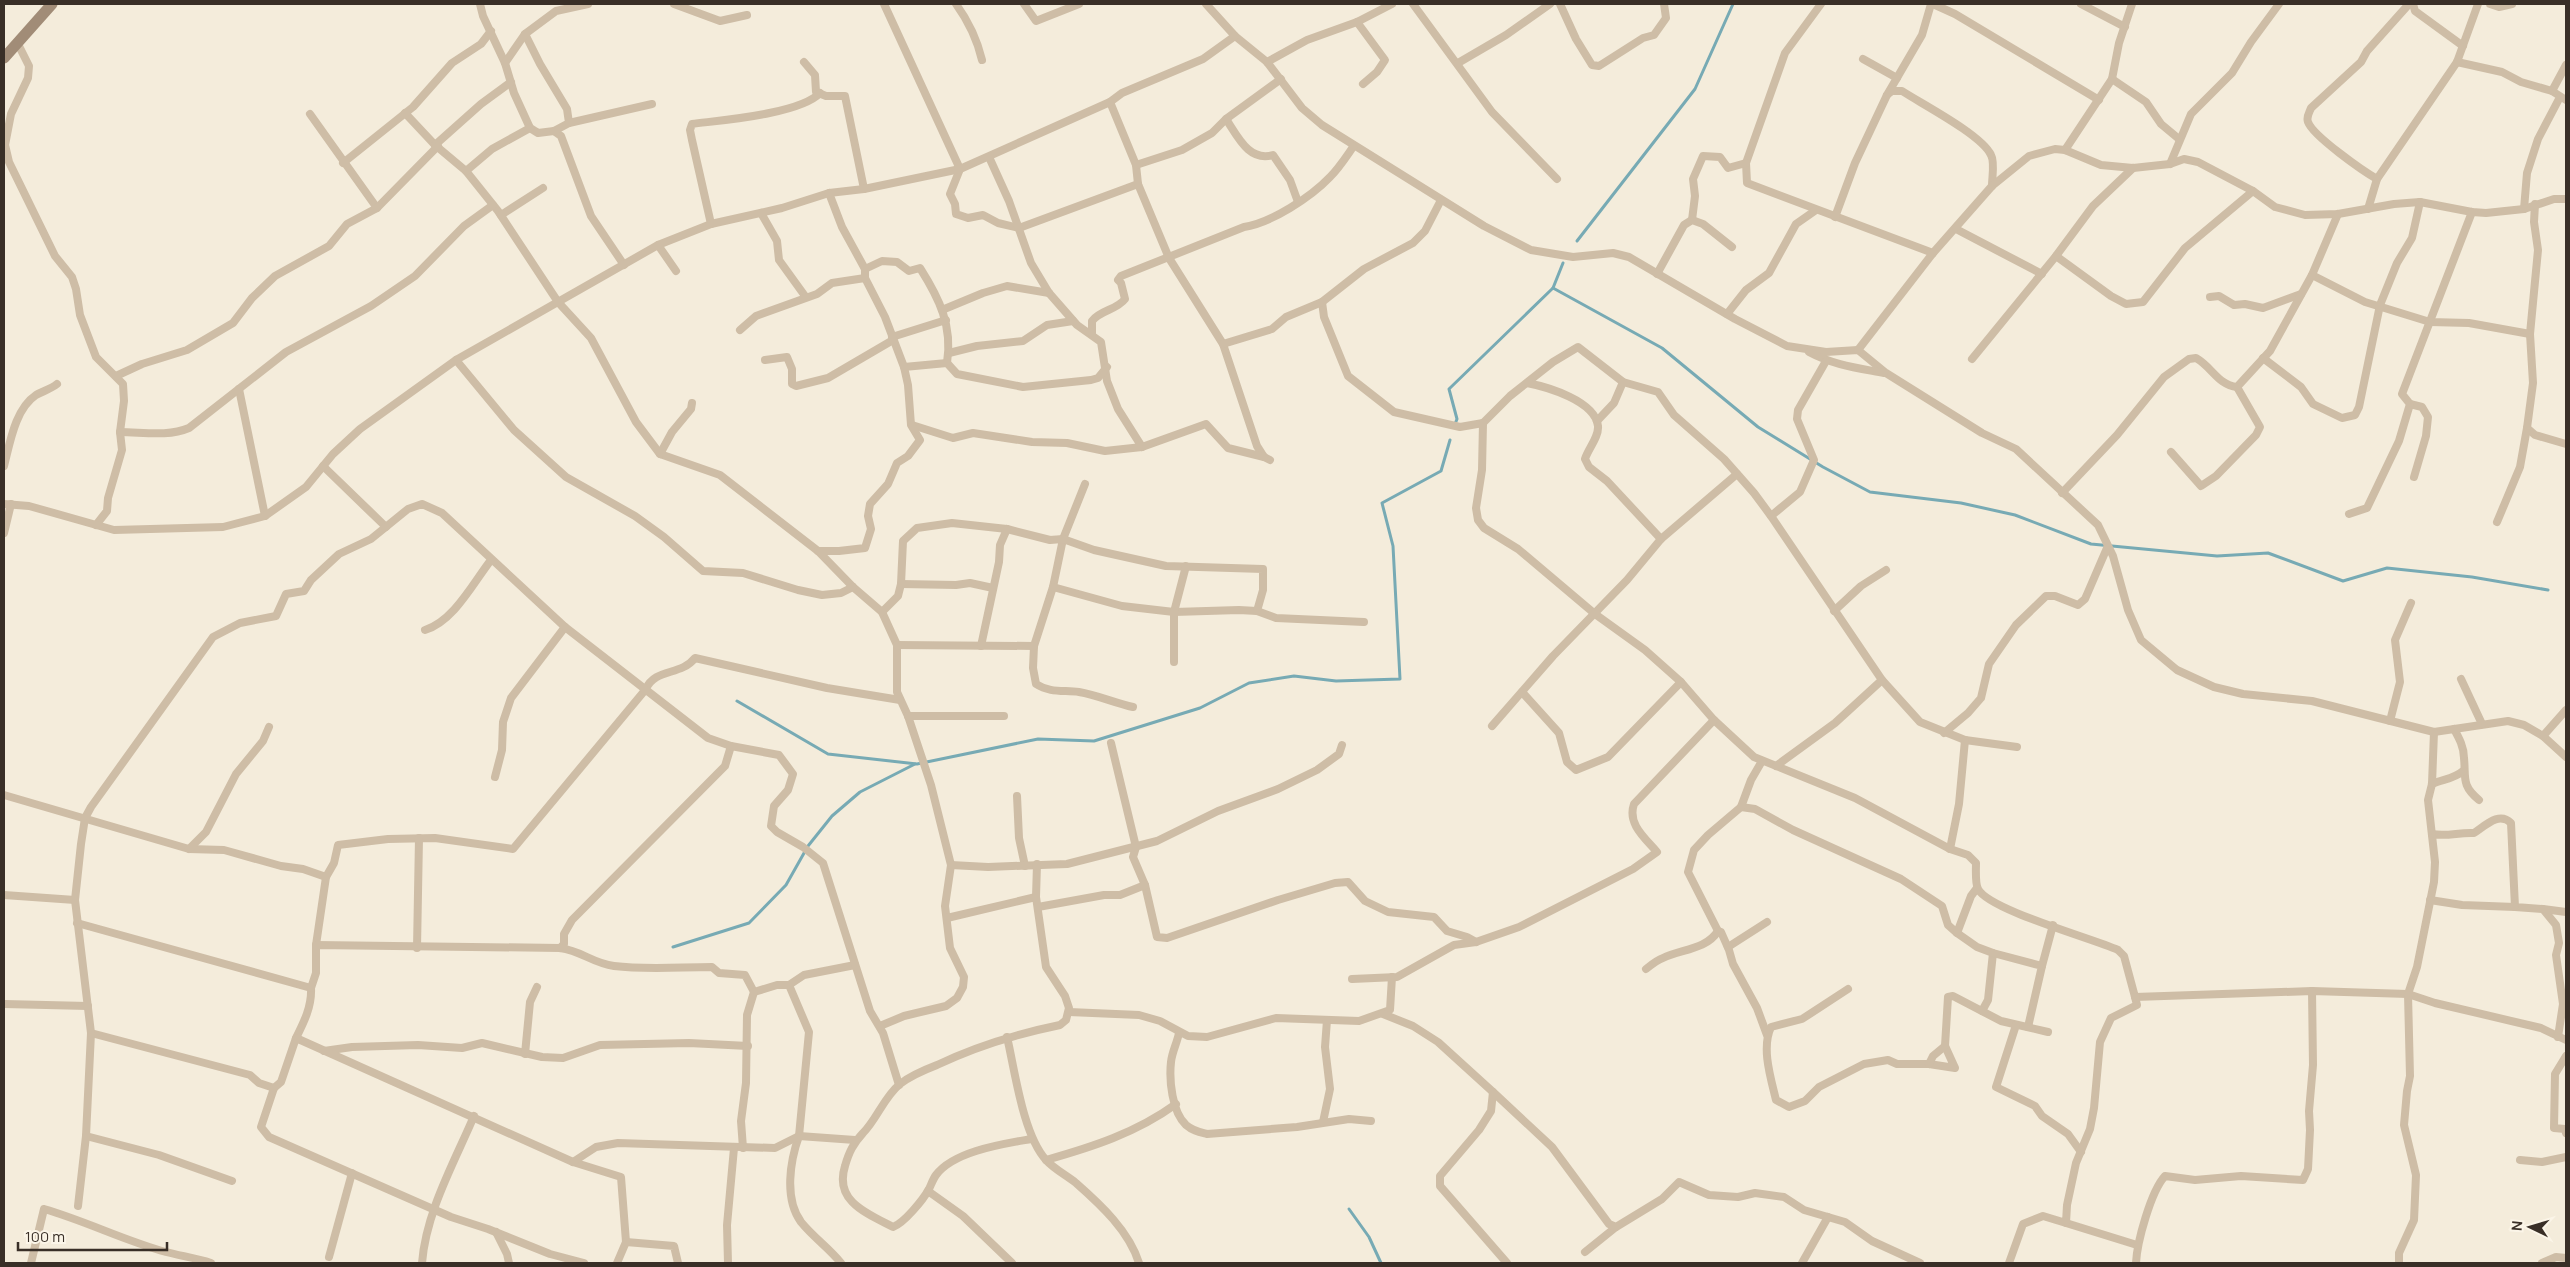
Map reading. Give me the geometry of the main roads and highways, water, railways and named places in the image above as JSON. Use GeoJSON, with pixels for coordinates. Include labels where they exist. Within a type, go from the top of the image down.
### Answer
{"type":"FeatureCollection","features":[{"type":"Feature","properties":{"kind":"main road"},"geometry":{"type":"LineString","coordinates":[[4,58],[52,4]]}},
{"type":"Feature","properties":{"kind":"waterway"},"geometry":{"type":"LineString","coordinates":[[1577,241],[1695,89],[1733,4]]}},
{"type":"Feature","properties":{"kind":"waterway"},"geometry":{"type":"LineString","coordinates":[[1455,424],[1457,419],[1449,389],[1553,288],[1563,263]]}},
{"type":"Feature","properties":{"kind":"waterway"},"geometry":{"type":"LineString","coordinates":[[1553,288],[1662,348],[1758,427],[1823,467],[1870,492],[1961,503],[2015,515],[2091,544],[2217,556],[2268,553],[2343,581],[2387,568],[2472,577],[2548,590]]}},
{"type":"Feature","properties":{"kind":"waterway"},"geometry":{"type":"LineString","coordinates":[[737,701],[828,754],[917,764],[1038,739],[1094,741],[1200,708],[1249,683],[1294,676],[1336,681],[1400,679],[1393,546],[1382,503],[1441,471],[1450,440]]}},
{"type":"Feature","properties":{"kind":"waterway"},"geometry":{"type":"LineString","coordinates":[[673,947],[749,923],[786,885],[808,846],[832,816],[860,792],[915,764]]}},
{"type":"Feature","properties":{"kind":"waterway"},"geometry":{"type":"LineString","coordinates":[[1349,1209],[1369,1237],[1381,1263]]}}]}
